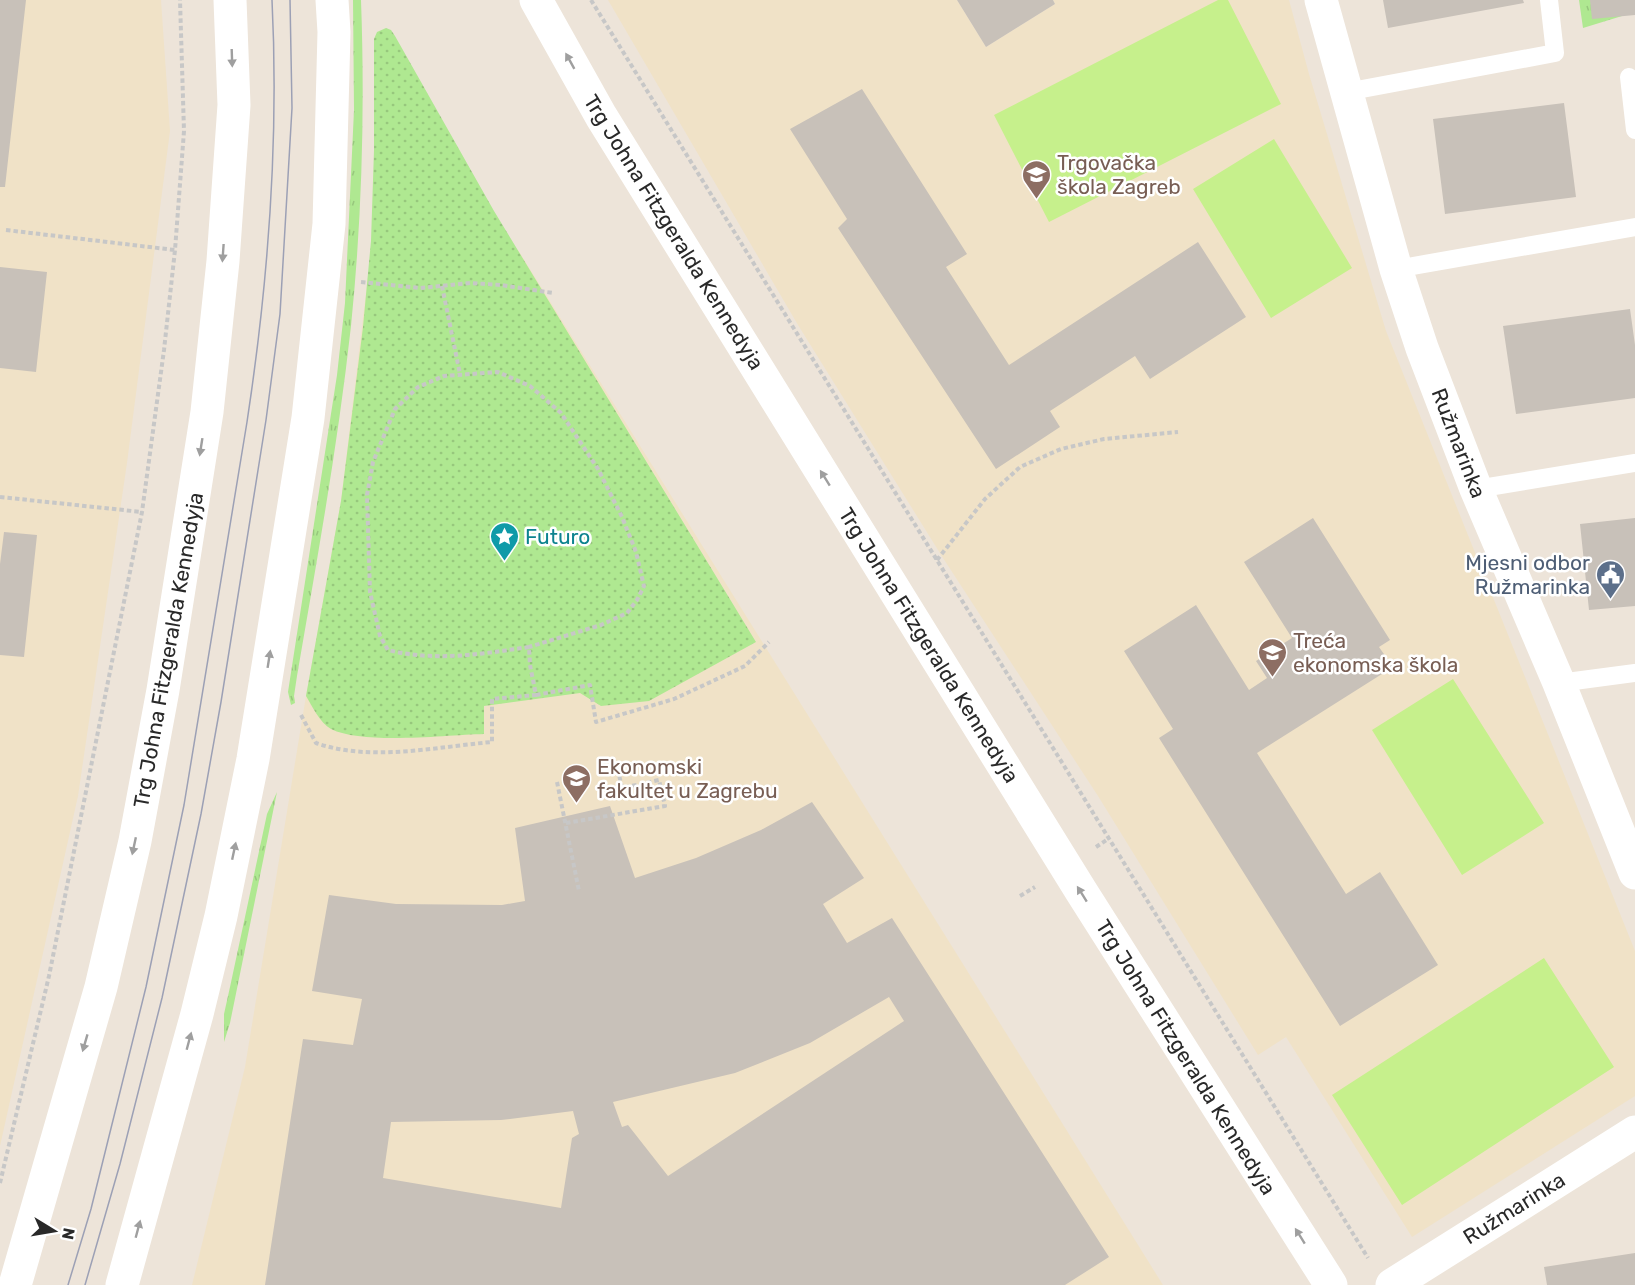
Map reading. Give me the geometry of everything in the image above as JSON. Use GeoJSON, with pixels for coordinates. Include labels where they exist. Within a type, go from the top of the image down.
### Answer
{"type":"FeatureCollection","features":[{"type":"Feature","properties":{"kind":"main road","name":"Trg Johna Fitzgeralda Kennedyja"},"geometry":{"type":"LineString","coordinates":[[15,1285],[101,987],[135,841],[165,678],[207,412],[223,261],[234,105],[230,0]]}},
{"type":"Feature","properties":{"kind":"main road"},"geometry":{"type":"LineString","coordinates":[[122,1285],[197,1014],[253,759],[308,418],[329,224],[334,32],[332,0]]}},
{"type":"Feature","properties":{"kind":"main road","name":"Trg Johna Fitzgeralda Kennedyja"},"geometry":{"type":"LineString","coordinates":[[536,0],[601,116],[1076,883],[1331,1285]]}},
{"type":"Feature","properties":{"kind":"main road","name":"Ružmarinka"},"geometry":{"type":"LineString","coordinates":[[1321,0],[1396,269],[1422,348],[1476,489],[1559,683],[1635,873]]}},
{"type":"Feature","properties":{"kind":"main road","name":"Ružmarinka"},"geometry":{"type":"LineString","coordinates":[[1382,1276],[1635,1132]]}},
{"type":"Feature","properties":{"kind":"lane"},"geometry":{"type":"LineString","coordinates":[[1346,92],[1555,52],[1549,0]]}},
{"type":"Feature","properties":{"kind":"lane"},"geometry":{"type":"LineString","coordinates":[[1629,77],[1635,130]]}},
{"type":"Feature","properties":{"kind":"lane"},"geometry":{"type":"LineString","coordinates":[[1396,269],[1635,227]]}},
{"type":"Feature","properties":{"kind":"lane"},"geometry":{"type":"LineString","coordinates":[[1476,489],[1635,463]]}},
{"type":"Feature","properties":{"kind":"lane"},"geometry":{"type":"LineString","coordinates":[[1559,683],[1635,673]]}},
{"type":"Feature","properties":{"kind":"path"},"geometry":{"type":"LineString","coordinates":[[0,1183],[49,976],[142,512],[164,350],[175,250],[184,132],[180,0]]}},
{"type":"Feature","properties":{"kind":"path"},"geometry":{"type":"LineString","coordinates":[[591,0],[1382,1276]]}},
{"type":"Feature","properties":{"kind":"path"},"geometry":{"type":"LineString","coordinates":[[6,230],[175,250]]}},
{"type":"Feature","properties":{"kind":"path"},"geometry":{"type":"LineString","coordinates":[[361,282],[420,288],[471,283],[501,285],[553,294]]}},
{"type":"Feature","properties":{"kind":"path"},"geometry":{"type":"LineString","coordinates":[[442,286],[460,374]]}},
{"type":"Feature","properties":{"kind":"path"},"geometry":{"type":"LineString","coordinates":[[498,372],[530,386],[561,413],[598,469],[622,517],[636,552],[644,586],[638,600],[627,613],[601,625],[529,647],[459,657],[405,655],[388,650],[380,636],[370,592],[368,549],[367,495],[373,462],[395,409],[418,387],[444,376],[498,372]]}},
{"type":"Feature","properties":{"kind":"path"},"geometry":{"type":"LineString","coordinates":[[937,560],[985,500],[1020,467],[1061,449],[1093,441],[1178,432]]}},
{"type":"Feature","properties":{"kind":"path"},"geometry":{"type":"LineString","coordinates":[[0,497],[142,512]]}},
{"type":"Feature","properties":{"kind":"path"},"geometry":{"type":"LineString","coordinates":[[301,715],[316,743],[331,748],[374,753],[492,742],[492,699],[590,685],[596,722],[674,699],[725,676],[745,666],[769,642]]}},
{"type":"Feature","properties":{"kind":"path"},"geometry":{"type":"LineString","coordinates":[[529,647],[536,694]]}},
{"type":"Feature","properties":{"kind":"path"},"geometry":{"type":"LineString","coordinates":[[566,823],[665,806],[659,780],[622,788],[617,766]]}},
{"type":"Feature","properties":{"kind":"path"},"geometry":{"type":"LineString","coordinates":[[557,782],[579,891]]}},
{"type":"Feature","properties":{"kind":"shaded area"},"geometry":{"type":"Polygon","coordinates":[[[0,0],[161,0],[170,131],[127,463],[78,796],[0,1146],[0,0]]]}},
{"type":"Feature","properties":{"kind":"shaded area"},"geometry":{"type":"Polygon","coordinates":[[[608,0],[957,0],[986,47],[1055,4],[1053,0],[1289,0],[1386,331],[1635,951],[1635,1096],[1412,1237],[1286,1037],[1258,1055],[1098,796],[943,558],[798,325],[608,0]]]}},
{"type":"Feature","properties":{"kind":"shaded area","name":"Ekonomski fakultet u Zagrebu"},"geometry":{"type":"Polygon","coordinates":[[[518,250],[1163,1285],[192,1285],[245,1067],[306,696],[341,501],[368,276],[518,250]]]}},
{"type":"Feature","properties":{"kind":"green space"},"geometry":{"type":"Polygon","coordinates":[[[353,0],[361,0],[363,81],[362,163],[355,285],[333,458],[297,676],[295,703],[291,705],[288,692],[337,375],[345,303],[354,110],[353,0]]]}},
{"type":"Feature","properties":{"kind":"green space"},"geometry":{"type":"Polygon","coordinates":[[[1218,0],[1228,0],[1281,104],[1049,222],[994,115],[1218,0]]]}},
{"type":"Feature","properties":{"kind":"green space"},"geometry":{"type":"Polygon","coordinates":[[[1579,0],[1635,0],[1635,12],[1583,28],[1579,0]]]}},
{"type":"Feature","properties":{"kind":"green space"},"geometry":{"type":"Polygon","coordinates":[[[386,28],[391,30],[395,36],[494,211],[756,642],[649,701],[601,706],[580,693],[484,706],[484,734],[383,738],[345,734],[331,729],[320,719],[306,696],[341,501],[363,327],[371,241],[374,39],[377,32],[386,28]]]}},
{"type":"Feature","properties":{"kind":"green space"},"geometry":{"type":"Polygon","coordinates":[[[1274,139],[1352,268],[1271,318],[1193,189],[1274,139]]]}},
{"type":"Feature","properties":{"kind":"green space"},"geometry":{"type":"Polygon","coordinates":[[[1453,679],[1544,823],[1462,875],[1372,730],[1453,679]]]}},
{"type":"Feature","properties":{"kind":"green space"},"geometry":{"type":"Polygon","coordinates":[[[277,792],[230,1023],[224,1042],[224,1014],[267,814],[277,792]]]}},
{"type":"Feature","properties":{"kind":"green space"},"geometry":{"type":"Polygon","coordinates":[[[1544,958],[1614,1067],[1402,1205],[1332,1095],[1544,958]]]}},
{"type":"Feature","properties":{"kind":"building"},"geometry":{"type":"Polygon","coordinates":[[[0,0],[26,0],[5,187],[0,187],[0,0]]]}},
{"type":"Feature","properties":{"kind":"building"},"geometry":{"type":"Polygon","coordinates":[[[957,0],[1053,0],[1055,4],[986,47],[957,0]]]}},
{"type":"Feature","properties":{"kind":"building"},"geometry":{"type":"Polygon","coordinates":[[[1383,0],[1523,0],[1524,3],[1388,28],[1383,0]]]}},
{"type":"Feature","properties":{"kind":"building"},"geometry":{"type":"Polygon","coordinates":[[[1590,0],[1635,0],[1635,15],[1592,19],[1590,0]]]}},
{"type":"Feature","properties":{"kind":"building"},"geometry":{"type":"Polygon","coordinates":[[[862,89],[967,254],[946,267],[1009,365],[1198,242],[1246,317],[1150,379],[1135,356],[1050,411],[1060,427],[996,469],[838,228],[847,219],[790,129],[862,89]]]}},
{"type":"Feature","properties":{"kind":"building"},"geometry":{"type":"Polygon","coordinates":[[[1564,103],[1576,197],[1445,214],[1433,119],[1564,103]]]}},
{"type":"Feature","properties":{"kind":"building"},"geometry":{"type":"Polygon","coordinates":[[[0,267],[47,272],[36,372],[0,368],[0,267]]]}},
{"type":"Feature","properties":{"kind":"building"},"geometry":{"type":"Polygon","coordinates":[[[1630,309],[1635,345],[1635,398],[1516,414],[1503,326],[1630,309]]]}},
{"type":"Feature","properties":{"kind":"building"},"geometry":{"type":"Polygon","coordinates":[[[1313,518],[1390,640],[1379,647],[1393,667],[1257,753],[1346,894],[1380,872],[1438,965],[1340,1026],[1159,738],[1173,729],[1124,651],[1196,605],[1249,690],[1267,678],[1256,661],[1292,638],[1244,562],[1313,518]]]}},
{"type":"Feature","properties":{"kind":"building"},"geometry":{"type":"Polygon","coordinates":[[[1635,518],[1635,606],[1589,610],[1580,524],[1635,518]]]}},
{"type":"Feature","properties":{"kind":"building"},"geometry":{"type":"Polygon","coordinates":[[[4,532],[37,535],[24,657],[0,655],[0,564],[4,532]]]}},
{"type":"Feature","properties":{"kind":"building"},"geometry":{"type":"Polygon","coordinates":[[[812,802],[864,878],[823,904],[847,943],[892,918],[1109,1257],[1065,1285],[265,1285],[303,1039],[353,1045],[362,999],[312,991],[329,895],[396,904],[502,905],[525,901],[515,828],[610,806],[635,878],[696,858],[761,830],[812,802]],[[889,997],[810,1043],[735,1073],[613,1102],[622,1127],[628,1125],[668,1176],[904,1021],[889,997]],[[573,1111],[501,1120],[391,1122],[383,1178],[561,1208],[572,1138],[579,1134],[573,1111]]]}},
{"type":"Feature","properties":{"kind":"building"},"geometry":{"type":"Polygon","coordinates":[[[1635,1253],[1635,1285],[1547,1285],[1544,1267],[1635,1253]]]}},
{"type":"Feature","properties":{"kind":"tram line"},"geometry":{"type":"LineString","coordinates":[[68,1285],[91,1209],[146,987],[184,805],[247,422],[261,318],[270,212],[274,106],[272,0]]}},
{"type":"Feature","properties":{"kind":"tram line"},"geometry":{"type":"LineString","coordinates":[[85,1285],[120,1164],[162,998],[201,814],[266,420],[280,314],[292,108],[290,0]]}},
{"type":"Feature","properties":{"kind":"place","name":"Trgovačka škola Zagreb"},"geometry":{"type":"Point","coordinates":[1036,200]}},
{"type":"Feature","properties":{"kind":"place","name":"Futuro"},"geometry":{"type":"Point","coordinates":[504,562]}},
{"type":"Feature","properties":{"kind":"place","name":"Mjesni odbor Ružmarinka"},"geometry":{"type":"Point","coordinates":[1611,600]}},
{"type":"Feature","properties":{"kind":"place","name":"Treća ekonomska škola"},"geometry":{"type":"Point","coordinates":[1272,678]}},
{"type":"Feature","properties":{"kind":"place","name":"Ekonomski fakultet u Zagrebu"},"geometry":{"type":"Point","coordinates":[576,804]}}]}
